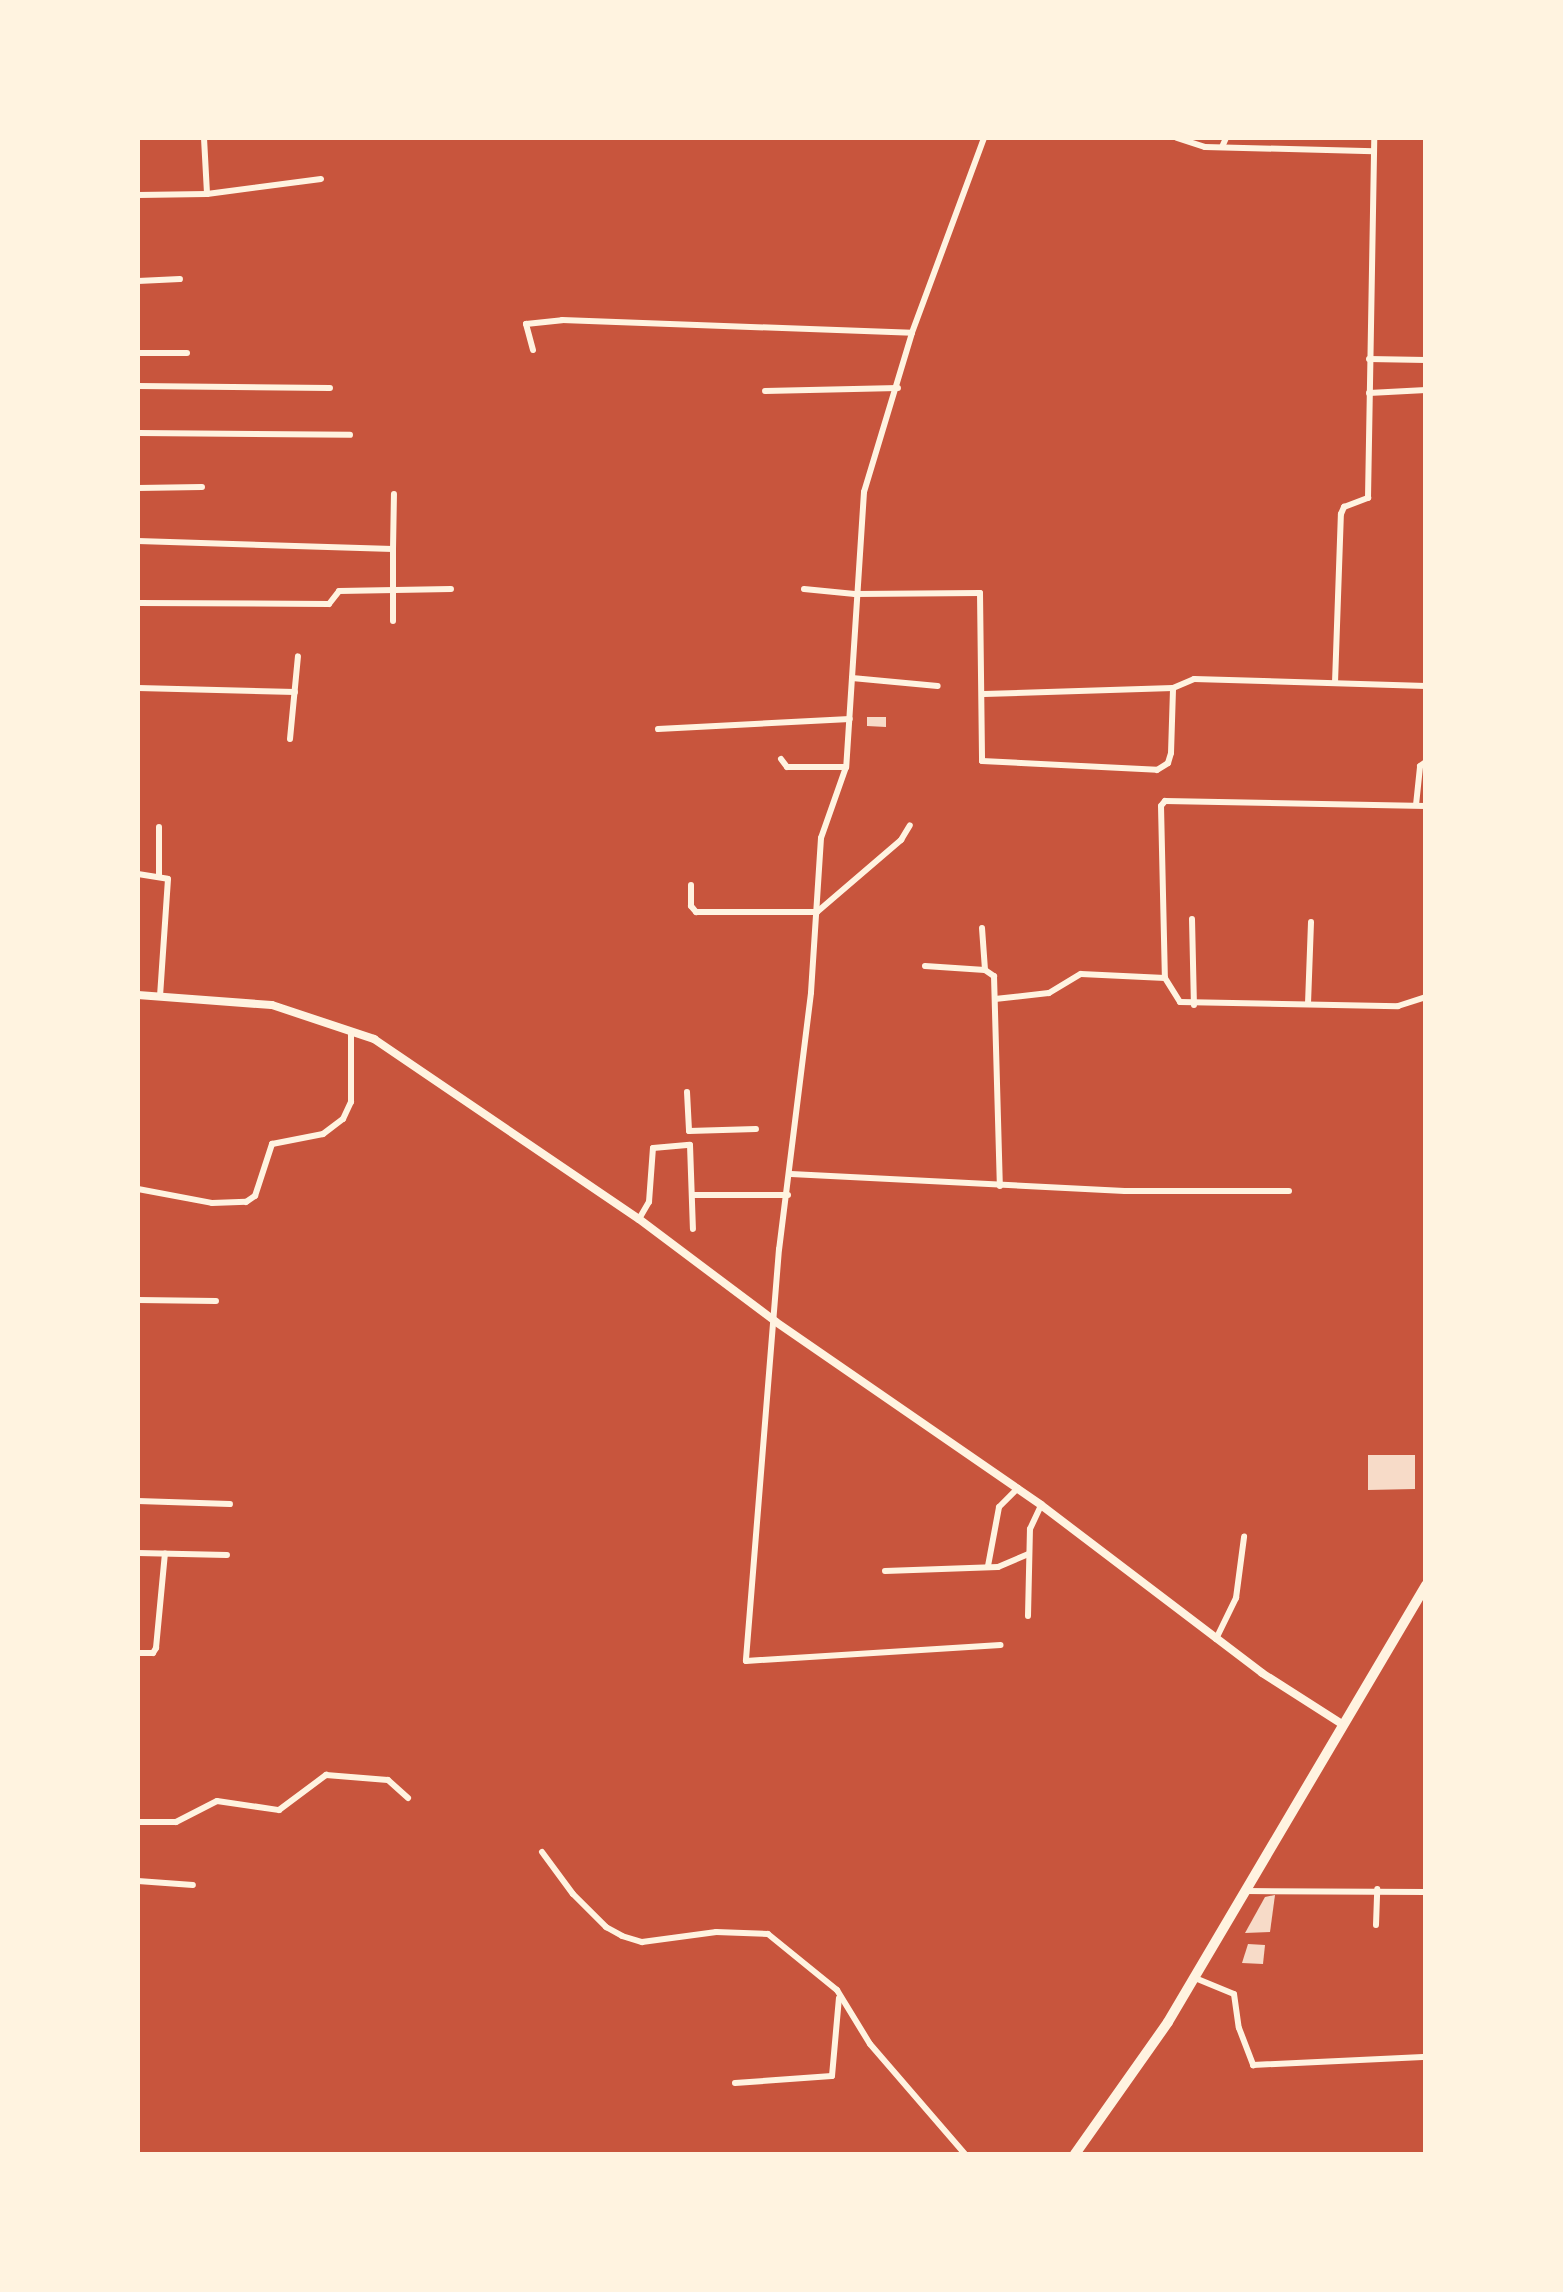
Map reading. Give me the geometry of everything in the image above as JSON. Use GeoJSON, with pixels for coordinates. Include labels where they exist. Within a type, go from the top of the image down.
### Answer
{"type":"FeatureCollection","features":[{"type":"Feature","properties":{"kind":"highway"},"geometry":{"type":"LineString","coordinates":[[1075,2154],[1194,1978],[1426,1584]]}},
{"type":"Feature","properties":{"kind":"street"},"geometry":{"type":"LineString","coordinates":[[204,138],[206,194]]}},
{"type":"Feature","properties":{"kind":"street"},"geometry":{"type":"LineString","coordinates":[[984,138],[912,332],[864,492],[846,767],[821,838],[746,1661],[1000,1646]]}},
{"type":"Feature","properties":{"kind":"street"},"geometry":{"type":"LineString","coordinates":[[1177,138],[1222,147],[1374,150]]}},
{"type":"Feature","properties":{"kind":"street"},"geometry":{"type":"LineString","coordinates":[[1222,147],[1226,138]]}},
{"type":"Feature","properties":{"kind":"street"},"geometry":{"type":"LineString","coordinates":[[1334,682],[1341,514],[1344,508],[1368,498],[1374,138]]}},
{"type":"Feature","properties":{"kind":"street"},"geometry":{"type":"LineString","coordinates":[[138,195],[206,194],[321,180]]}},
{"type":"Feature","properties":{"kind":"street"},"geometry":{"type":"LineString","coordinates":[[138,281],[180,279]]}},
{"type":"Feature","properties":{"kind":"street"},"geometry":{"type":"LineString","coordinates":[[533,350],[526,324],[562,320],[912,332]]}},
{"type":"Feature","properties":{"kind":"street"},"geometry":{"type":"LineString","coordinates":[[138,353],[187,353]]}},
{"type":"Feature","properties":{"kind":"street"},"geometry":{"type":"LineString","coordinates":[[1370,359],[1426,360]]}},
{"type":"Feature","properties":{"kind":"street"},"geometry":{"type":"LineString","coordinates":[[138,386],[330,388]]}},
{"type":"Feature","properties":{"kind":"street"},"geometry":{"type":"LineString","coordinates":[[765,391],[898,388]]}},
{"type":"Feature","properties":{"kind":"street"},"geometry":{"type":"LineString","coordinates":[[1369,393],[1426,390]]}},
{"type":"Feature","properties":{"kind":"street"},"geometry":{"type":"LineString","coordinates":[[138,433],[350,435]]}},
{"type":"Feature","properties":{"kind":"street"},"geometry":{"type":"LineString","coordinates":[[138,488],[202,487]]}},
{"type":"Feature","properties":{"kind":"street"},"geometry":{"type":"LineString","coordinates":[[393,621],[394,494]]}},
{"type":"Feature","properties":{"kind":"street"},"geometry":{"type":"LineString","coordinates":[[138,542],[392,549]]}},
{"type":"Feature","properties":{"kind":"street"},"geometry":{"type":"LineString","coordinates":[[138,603],[330,604],[339,591],[451,590]]}},
{"type":"Feature","properties":{"kind":"street"},"geometry":{"type":"LineString","coordinates":[[804,590],[855,594],[980,593],[982,761],[1142,771],[1168,764],[1175,725],[1173,688]]}},
{"type":"Feature","properties":{"kind":"street"},"geometry":{"type":"LineString","coordinates":[[290,739],[298,656]]}},
{"type":"Feature","properties":{"kind":"street"},"geometry":{"type":"LineString","coordinates":[[852,678],[938,686]]}},
{"type":"Feature","properties":{"kind":"street"},"geometry":{"type":"LineString","coordinates":[[984,694],[1173,688],[1194,679],[1426,686]]}},
{"type":"Feature","properties":{"kind":"street"},"geometry":{"type":"LineString","coordinates":[[138,688],[295,692]]}},
{"type":"Feature","properties":{"kind":"street"},"geometry":{"type":"LineString","coordinates":[[658,729],[850,718]]}},
{"type":"Feature","properties":{"kind":"street"},"geometry":{"type":"LineString","coordinates":[[780,759],[787,767],[846,767]]}},
{"type":"Feature","properties":{"kind":"street"},"geometry":{"type":"LineString","coordinates":[[1416,806],[1420,766],[1426,762]]}},
{"type":"Feature","properties":{"kind":"street"},"geometry":{"type":"LineString","coordinates":[[1426,806],[1162,803],[1165,978],[1174,996],[1194,1004],[1398,1006],[1426,997]]}},
{"type":"Feature","properties":{"kind":"street"},"geometry":{"type":"LineString","coordinates":[[691,885],[691,906],[696,912],[817,912],[901,840],[910,825]]}},
{"type":"Feature","properties":{"kind":"street"},"geometry":{"type":"LineString","coordinates":[[158,875],[159,827]]}},
{"type":"Feature","properties":{"kind":"street"},"geometry":{"type":"LineString","coordinates":[[138,874],[166,876],[168,882],[160,996]]}},
{"type":"Feature","properties":{"kind":"street"},"geometry":{"type":"LineString","coordinates":[[1192,919],[1194,1004]]}},
{"type":"Feature","properties":{"kind":"street"},"geometry":{"type":"LineString","coordinates":[[1308,1004],[1311,922]]}},
{"type":"Feature","properties":{"kind":"street"},"geometry":{"type":"LineString","coordinates":[[982,928],[985,970]]}},
{"type":"Feature","properties":{"kind":"street"},"geometry":{"type":"LineString","coordinates":[[924,966],[985,970],[994,976],[1000,1186]]}},
{"type":"Feature","properties":{"kind":"street"},"geometry":{"type":"LineString","coordinates":[[995,999],[1048,992],[1081,974],[1165,978]]}},
{"type":"Feature","properties":{"kind":"street"},"geometry":{"type":"LineString","coordinates":[[138,995],[272,1006],[374,1039],[639,1220],[776,1322],[1018,1488],[1216,1639],[1342,1724]]}},
{"type":"Feature","properties":{"kind":"street"},"geometry":{"type":"LineString","coordinates":[[138,1189],[212,1203],[246,1202],[255,1196],[272,1144],[322,1134],[343,1119],[351,1102],[351,1030]]}},
{"type":"Feature","properties":{"kind":"street"},"geometry":{"type":"LineString","coordinates":[[687,1092],[692,1229]]}},
{"type":"Feature","properties":{"kind":"street"},"geometry":{"type":"LineString","coordinates":[[690,1131],[756,1129]]}},
{"type":"Feature","properties":{"kind":"street"},"geometry":{"type":"LineString","coordinates":[[639,1220],[649,1202],[654,1148],[690,1144]]}},
{"type":"Feature","properties":{"kind":"street"},"geometry":{"type":"LineString","coordinates":[[791,1174],[1000,1186],[1288,1191]]}},
{"type":"Feature","properties":{"kind":"street"},"geometry":{"type":"LineString","coordinates":[[692,1196],[788,1195]]}},
{"type":"Feature","properties":{"kind":"street"},"geometry":{"type":"LineString","coordinates":[[138,1300],[216,1301]]}},
{"type":"Feature","properties":{"kind":"street"},"geometry":{"type":"LineString","coordinates":[[988,1566],[999,1506],[1018,1488]]}},
{"type":"Feature","properties":{"kind":"street"},"geometry":{"type":"LineString","coordinates":[[138,1501],[230,1504]]}},
{"type":"Feature","properties":{"kind":"street"},"geometry":{"type":"LineString","coordinates":[[1028,1616],[1030,1529],[1041,1505]]}},
{"type":"Feature","properties":{"kind":"street"},"geometry":{"type":"LineString","coordinates":[[1216,1639],[1236,1598],[1244,1537]]}},
{"type":"Feature","properties":{"kind":"street"},"geometry":{"type":"LineString","coordinates":[[138,1553],[227,1555]]}},
{"type":"Feature","properties":{"kind":"street"},"geometry":{"type":"LineString","coordinates":[[138,1654],[153,1653],[156,1648],[165,1554]]}},
{"type":"Feature","properties":{"kind":"street"},"geometry":{"type":"LineString","coordinates":[[885,1572],[1006,1565],[1028,1554]]}},
{"type":"Feature","properties":{"kind":"street"},"geometry":{"type":"LineString","coordinates":[[138,1822],[176,1822],[217,1801],[279,1810],[326,1775],[388,1780],[408,1798]]}},
{"type":"Feature","properties":{"kind":"street"},"geometry":{"type":"LineString","coordinates":[[542,1852],[573,1894],[622,1936],[642,1942],[664,1936],[755,1930],[782,1945],[839,1997],[870,2044],[964,2154]]}},
{"type":"Feature","properties":{"kind":"street"},"geometry":{"type":"LineString","coordinates":[[138,1881],[193,1884]]}},
{"type":"Feature","properties":{"kind":"street"},"geometry":{"type":"LineString","coordinates":[[1376,1925],[1378,1889]]}},
{"type":"Feature","properties":{"kind":"street"},"geometry":{"type":"LineString","coordinates":[[1245,1891],[1426,1892]]}},
{"type":"Feature","properties":{"kind":"street"},"geometry":{"type":"LineString","coordinates":[[1194,1978],[1234,1994],[1238,2028],[1254,2065],[1424,2058]]}},
{"type":"Feature","properties":{"kind":"street"},"geometry":{"type":"LineString","coordinates":[[735,2083],[832,2076],[839,1997]]}},
{"type":"Feature","properties":{"kind":"building"},"geometry":{"type":"Polygon","coordinates":[[[867,717],[886,717],[886,727],[867,726],[867,717]]]}},
{"type":"Feature","properties":{"kind":"building"},"geometry":{"type":"Polygon","coordinates":[[[1368,1455],[1415,1455],[1415,1489],[1368,1490],[1368,1455]]]}},
{"type":"Feature","properties":{"kind":"building"},"geometry":{"type":"Polygon","coordinates":[[[1275,1895],[1270,1932],[1245,1933],[1265,1897],[1275,1895]]]}},
{"type":"Feature","properties":{"kind":"building"},"geometry":{"type":"Polygon","coordinates":[[[1248,1944],[1265,1945],[1263,1964],[1242,1963],[1248,1944]]]}}]}
